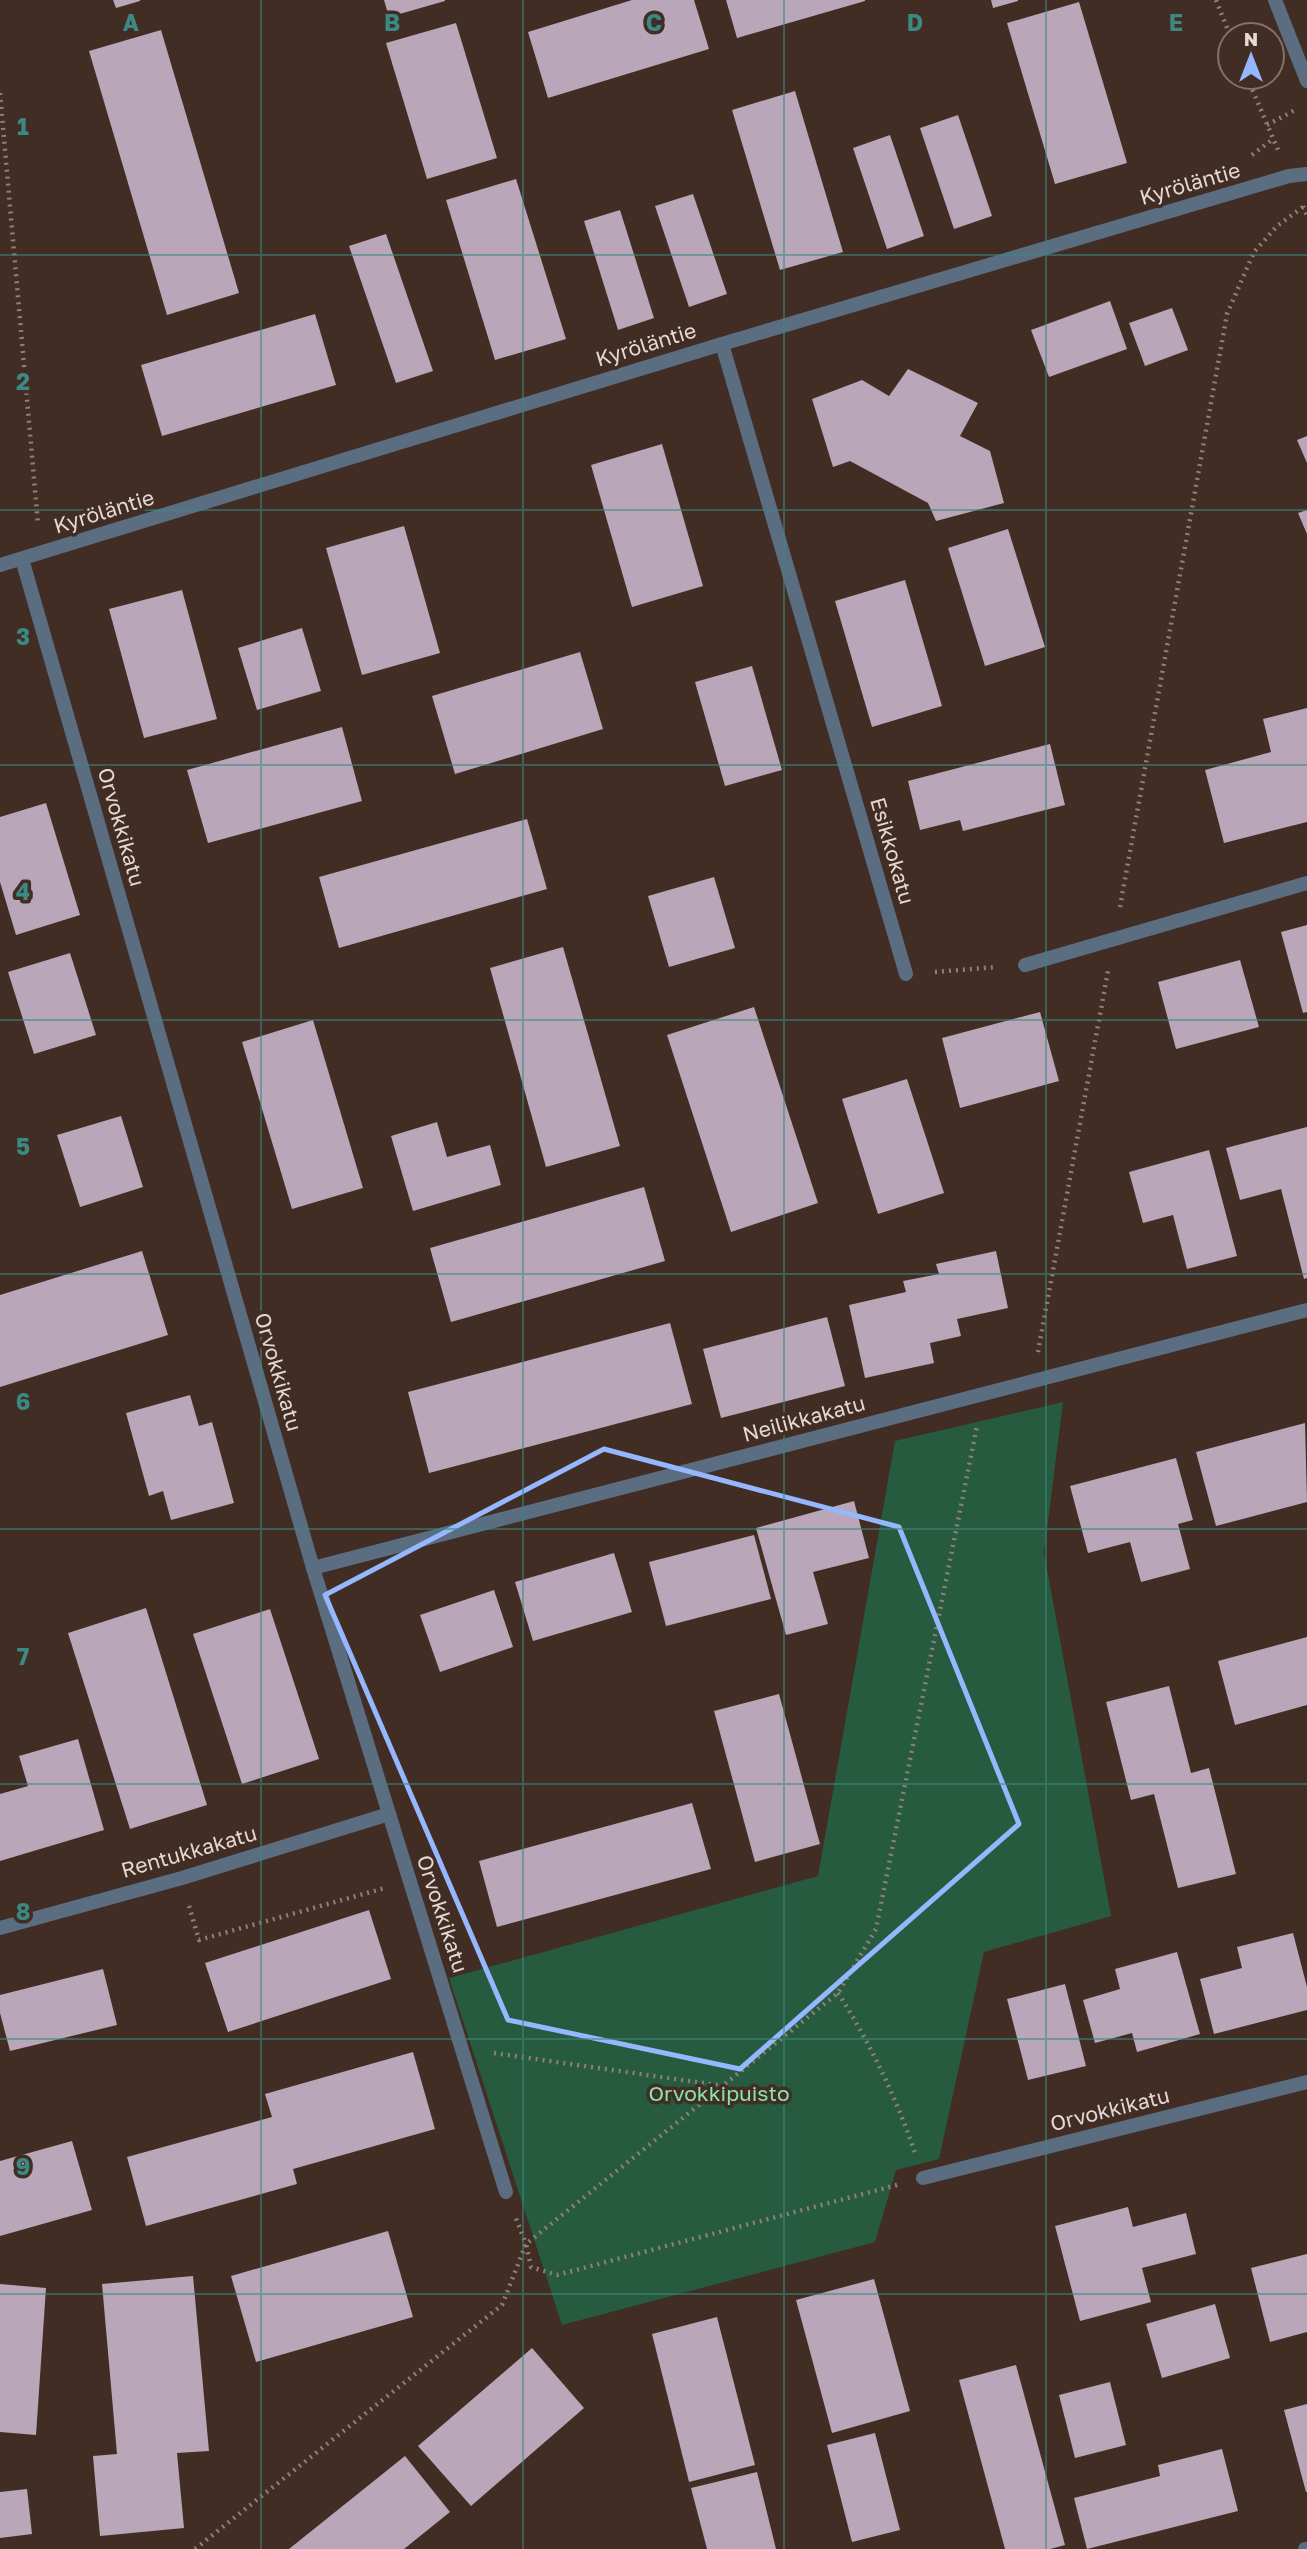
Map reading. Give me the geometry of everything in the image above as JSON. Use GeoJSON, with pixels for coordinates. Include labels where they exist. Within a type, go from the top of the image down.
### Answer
{"type":"FeatureCollection","features":[{"type":"Feature","properties":{"kind":"street"},"geometry":{"type":"LineString","coordinates":[[1275,0],[1307,81]]}},
{"type":"Feature","properties":{"kind":"street","name":"Kyröläntie"},"geometry":{"type":"LineString","coordinates":[[0,565],[722,344],[1289,176],[1307,174]]}},
{"type":"Feature","properties":{"kind":"street","name":"Esikkokatu"},"geometry":{"type":"LineString","coordinates":[[722,344],[906,974]]}},
{"type":"Feature","properties":{"kind":"street","name":"Orvokkikatu"},"geometry":{"type":"LineString","coordinates":[[22,559],[313,1568],[506,2192]]}},
{"type":"Feature","properties":{"kind":"street"},"geometry":{"type":"LineString","coordinates":[[1025,965],[1307,883]]}},
{"type":"Feature","properties":{"kind":"street","name":"Neilikkakatu"},"geometry":{"type":"LineString","coordinates":[[313,1568],[1307,1310]]}},
{"type":"Feature","properties":{"kind":"street","name":"Rentukkakatu"},"geometry":{"type":"LineString","coordinates":[[0,1928],[181,1878],[389,1814]]}},
{"type":"Feature","properties":{"kind":"street","name":"Orvokkikatu"},"geometry":{"type":"LineString","coordinates":[[923,2178],[1307,2082]]}},
{"type":"Feature","properties":{"kind":"path"},"geometry":{"type":"LineString","coordinates":[[1216,0],[1224,21]]}},
{"type":"Feature","properties":{"kind":"path"},"geometry":{"type":"LineString","coordinates":[[0,93],[38,530],[46,552]]}},
{"type":"Feature","properties":{"kind":"path"},"geometry":{"type":"LineString","coordinates":[[1267,125],[1307,103]]}},
{"type":"Feature","properties":{"kind":"path"},"geometry":{"type":"LineString","coordinates":[[1033,1381],[1227,314],[1254,252],[1276,226],[1303,207]]}},
{"type":"Feature","properties":{"kind":"path"},"geometry":{"type":"LineString","coordinates":[[906,974],[1025,965]]}},
{"type":"Feature","properties":{"kind":"path"},"geometry":{"type":"LineString","coordinates":[[195,2549],[502,2305],[526,2244],[838,1993],[876,1929],[983,1394]]}},
{"type":"Feature","properties":{"kind":"path"},"geometry":{"type":"LineString","coordinates":[[181,1878],[199,1940],[408,1882]]}},
{"type":"Feature","properties":{"kind":"path"},"geometry":{"type":"LineString","coordinates":[[506,2192],[526,2244],[531,2267],[557,2275],[923,2178],[907,2128],[864,2034],[838,1993]]}},
{"type":"Feature","properties":{"kind":"path"},"geometry":{"type":"LineString","coordinates":[[463,2049],[725,2086]]}},
{"type":"Feature","properties":{"kind":"highlighted area"},"geometry":{"type":"Polygon","coordinates":[[[604,1449],[899,1527],[1019,1824],[740,2069],[508,2020],[325,1595],[604,1449]]]}},
{"type":"Feature","properties":{"kind":"green space","name":"Orvokkipuisto"},"geometry":{"type":"Polygon","coordinates":[[[1063,1402],[1044,1553],[1111,1916],[984,1952],[939,2159],[896,2170],[875,2242],[562,2325],[449,1978],[818,1876],[895,1441],[1063,1402]]]}},
{"type":"Feature","properties":{"kind":"building"},"geometry":{"type":"Polygon","coordinates":[[[113,0],[140,0],[140,1],[116,8],[113,0]]]}},
{"type":"Feature","properties":{"kind":"building"},"geometry":{"type":"Polygon","coordinates":[[[384,0],[445,0],[445,1],[389,17],[384,0]]]}},
{"type":"Feature","properties":{"kind":"building"},"geometry":{"type":"Polygon","coordinates":[[[632,0],[694,0],[709,49],[548,98],[528,32],[632,0]]]}},
{"type":"Feature","properties":{"kind":"building"},"geometry":{"type":"Polygon","coordinates":[[[726,0],[865,0],[865,1],[737,38],[726,0]]]}},
{"type":"Feature","properties":{"kind":"building"},"geometry":{"type":"Polygon","coordinates":[[[991,0],[1018,0],[1018,1],[993,8],[991,0]]]}},
{"type":"Feature","properties":{"kind":"building"},"geometry":{"type":"Polygon","coordinates":[[[1079,2],[1127,163],[1055,184],[1007,23],[1079,2]]]}},
{"type":"Feature","properties":{"kind":"building"},"geometry":{"type":"Polygon","coordinates":[[[456,23],[497,158],[427,179],[386,43],[456,23]]]}},
{"type":"Feature","properties":{"kind":"building"},"geometry":{"type":"Polygon","coordinates":[[[161,30],[239,293],[167,315],[89,51],[161,30]]]}},
{"type":"Feature","properties":{"kind":"building"},"geometry":{"type":"Polygon","coordinates":[[[795,91],[843,252],[780,270],[732,110],[795,91]]]}},
{"type":"Feature","properties":{"kind":"building"},"geometry":{"type":"Polygon","coordinates":[[[958,115],[992,216],[954,229],[920,128],[958,115]]]}},
{"type":"Feature","properties":{"kind":"building"},"geometry":{"type":"Polygon","coordinates":[[[890,135],[924,236],[887,249],[853,148],[890,135]]]}},
{"type":"Feature","properties":{"kind":"building"},"geometry":{"type":"Polygon","coordinates":[[[516,179],[566,339],[495,360],[446,200],[516,179]]]}},
{"type":"Feature","properties":{"kind":"building"},"geometry":{"type":"Polygon","coordinates":[[[693,194],[727,294],[689,307],[655,206],[693,194]]]}},
{"type":"Feature","properties":{"kind":"building"},"geometry":{"type":"Polygon","coordinates":[[[620,210],[654,318],[618,330],[584,221],[620,210]]]}},
{"type":"Feature","properties":{"kind":"building"},"geometry":{"type":"Polygon","coordinates":[[[386,234],[433,371],[396,383],[349,246],[386,234]]]}},
{"type":"Feature","properties":{"kind":"building"},"geometry":{"type":"Polygon","coordinates":[[[1110,301],[1127,349],[1049,377],[1031,330],[1110,301]]]}},
{"type":"Feature","properties":{"kind":"building"},"geometry":{"type":"Polygon","coordinates":[[[1172,308],[1188,350],[1145,366],[1129,323],[1172,308]]]}},
{"type":"Feature","properties":{"kind":"building"},"geometry":{"type":"Polygon","coordinates":[[[315,314],[336,385],[162,436],[141,365],[315,314]]]}},
{"type":"Feature","properties":{"kind":"building"},"geometry":{"type":"Polygon","coordinates":[[[908,369],[978,403],[960,436],[990,451],[1004,503],[936,521],[928,503],[850,461],[833,467],[812,399],[862,380],[889,396],[908,369]]]}},
{"type":"Feature","properties":{"kind":"building"},"geometry":{"type":"Polygon","coordinates":[[[1307,436],[1307,463],[1297,440],[1307,436]]]}},
{"type":"Feature","properties":{"kind":"building"},"geometry":{"type":"Polygon","coordinates":[[[662,444],[703,586],[632,607],[591,465],[662,444]]]}},
{"type":"Feature","properties":{"kind":"building"},"geometry":{"type":"Polygon","coordinates":[[[1307,510],[1307,534],[1298,513],[1307,510]]]}},
{"type":"Feature","properties":{"kind":"building"},"geometry":{"type":"Polygon","coordinates":[[[404,526],[440,653],[362,675],[326,548],[404,526]]]}},
{"type":"Feature","properties":{"kind":"building"},"geometry":{"type":"Polygon","coordinates":[[[1008,529],[1045,647],[985,666],[948,548],[1008,529]]]}},
{"type":"Feature","properties":{"kind":"building"},"geometry":{"type":"Polygon","coordinates":[[[905,580],[942,706],[872,727],[835,601],[905,580]]]}},
{"type":"Feature","properties":{"kind":"building"},"geometry":{"type":"Polygon","coordinates":[[[182,590],[217,719],[144,738],[109,609],[182,590]]]}},
{"type":"Feature","properties":{"kind":"building"},"geometry":{"type":"Polygon","coordinates":[[[302,628],[321,691],[257,710],[238,648],[302,628]]]}},
{"type":"Feature","properties":{"kind":"building"},"geometry":{"type":"Polygon","coordinates":[[[580,652],[603,729],[455,774],[432,696],[580,652]]]}},
{"type":"Feature","properties":{"kind":"building"},"geometry":{"type":"Polygon","coordinates":[[[752,666],[782,770],[725,786],[695,682],[752,666]]]}},
{"type":"Feature","properties":{"kind":"building"},"geometry":{"type":"Polygon","coordinates":[[[1307,708],[1307,822],[1224,843],[1205,770],[1271,752],[1263,719],[1307,708]]]}},
{"type":"Feature","properties":{"kind":"building"},"geometry":{"type":"Polygon","coordinates":[[[342,727],[362,801],[208,843],[187,770],[342,727]]]}},
{"type":"Feature","properties":{"kind":"building"},"geometry":{"type":"Polygon","coordinates":[[[1050,744],[1065,805],[963,831],[960,820],[920,830],[908,781],[1050,744]]]}},
{"type":"Feature","properties":{"kind":"building"},"geometry":{"type":"Polygon","coordinates":[[[46,803],[80,915],[16,935],[0,882],[0,817],[46,803]]]}},
{"type":"Feature","properties":{"kind":"building"},"geometry":{"type":"Polygon","coordinates":[[[527,819],[547,889],[339,948],[319,877],[527,819]]]}},
{"type":"Feature","properties":{"kind":"building"},"geometry":{"type":"Polygon","coordinates":[[[714,877],[735,948],[669,967],[648,896],[714,877]]]}},
{"type":"Feature","properties":{"kind":"building"},"geometry":{"type":"Polygon","coordinates":[[[1307,925],[1307,1012],[1303,1013],[1281,932],[1307,925]]]}},
{"type":"Feature","properties":{"kind":"building"},"geometry":{"type":"Polygon","coordinates":[[[563,947],[620,1146],[546,1167],[490,968],[563,947]]]}},
{"type":"Feature","properties":{"kind":"building"},"geometry":{"type":"Polygon","coordinates":[[[70,953],[96,1035],[34,1054],[8,972],[70,953]]]}},
{"type":"Feature","properties":{"kind":"building"},"geometry":{"type":"Polygon","coordinates":[[[1240,960],[1259,1027],[1176,1049],[1158,982],[1240,960]]]}},
{"type":"Feature","properties":{"kind":"building"},"geometry":{"type":"Polygon","coordinates":[[[754,1007],[818,1203],[731,1232],[667,1035],[754,1007]]]}},
{"type":"Feature","properties":{"kind":"building"},"geometry":{"type":"Polygon","coordinates":[[[1040,1012],[1059,1081],[960,1108],[942,1038],[1040,1012]]]}},
{"type":"Feature","properties":{"kind":"building"},"geometry":{"type":"Polygon","coordinates":[[[313,1020],[363,1188],[292,1209],[242,1042],[313,1020]]]}},
{"type":"Feature","properties":{"kind":"building"},"geometry":{"type":"Polygon","coordinates":[[[907,1079],[944,1193],[878,1214],[842,1099],[907,1079]]]}},
{"type":"Feature","properties":{"kind":"building"},"geometry":{"type":"Polygon","coordinates":[[[121,1116],[143,1187],[80,1207],[57,1135],[121,1116]]]}},
{"type":"Feature","properties":{"kind":"building"},"geometry":{"type":"Polygon","coordinates":[[[437,1122],[447,1157],[490,1145],[501,1185],[413,1211],[391,1136],[437,1122]]]}},
{"type":"Feature","properties":{"kind":"building"},"geometry":{"type":"Polygon","coordinates":[[[1307,1127],[1307,1278],[1304,1279],[1281,1189],[1240,1200],[1226,1148],[1307,1127]]]}},
{"type":"Feature","properties":{"kind":"building"},"geometry":{"type":"Polygon","coordinates":[[[1209,1150],[1237,1256],[1187,1269],[1173,1215],[1143,1223],[1129,1172],[1209,1150]]]}},
{"type":"Feature","properties":{"kind":"building"},"geometry":{"type":"Polygon","coordinates":[[[644,1187],[665,1261],[451,1322],[430,1248],[644,1187]]]}},
{"type":"Feature","properties":{"kind":"building"},"geometry":{"type":"Polygon","coordinates":[[[142,1251],[168,1335],[0,1387],[0,1295],[142,1251]]]}},
{"type":"Feature","properties":{"kind":"building"},"geometry":{"type":"Polygon","coordinates":[[[996,1251],[1008,1308],[957,1319],[961,1336],[930,1343],[934,1363],[865,1378],[849,1305],[906,1292],[903,1281],[939,1274],[936,1264],[996,1251]]]}},
{"type":"Feature","properties":{"kind":"building"},"geometry":{"type":"Polygon","coordinates":[[[827,1317],[845,1386],[721,1418],[703,1349],[827,1317]]]}},
{"type":"Feature","properties":{"kind":"building"},"geometry":{"type":"Polygon","coordinates":[[[670,1323],[692,1404],[429,1473],[408,1392],[670,1323]]]}},
{"type":"Feature","properties":{"kind":"building"},"geometry":{"type":"Polygon","coordinates":[[[190,1395],[199,1426],[212,1422],[234,1503],[171,1520],[163,1491],[149,1496],[126,1413],[190,1395]]]}},
{"type":"Feature","properties":{"kind":"building"},"geometry":{"type":"Polygon","coordinates":[[[1305,1423],[1307,1502],[1216,1526],[1196,1452],[1305,1423]]]}},
{"type":"Feature","properties":{"kind":"building"},"geometry":{"type":"Polygon","coordinates":[[[1176,1458],[1193,1520],[1178,1524],[1190,1569],[1141,1582],[1130,1542],[1088,1553],[1070,1486],[1176,1458]]]}},
{"type":"Feature","properties":{"kind":"building"},"geometry":{"type":"Polygon","coordinates":[[[854,1501],[869,1558],[813,1572],[828,1624],[786,1635],[756,1528],[854,1501]]]}},
{"type":"Feature","properties":{"kind":"building"},"geometry":{"type":"Polygon","coordinates":[[[754,1535],[771,1599],[666,1626],[649,1562],[754,1535]]]}},
{"type":"Feature","properties":{"kind":"building"},"geometry":{"type":"Polygon","coordinates":[[[614,1553],[632,1612],[533,1641],[515,1582],[614,1553]]]}},
{"type":"Feature","properties":{"kind":"building"},"geometry":{"type":"Polygon","coordinates":[[[494,1590],[513,1647],[440,1672],[420,1615],[494,1590]]]}},
{"type":"Feature","properties":{"kind":"building"},"geometry":{"type":"Polygon","coordinates":[[[146,1608],[207,1805],[130,1829],[68,1633],[146,1608]]]}},
{"type":"Feature","properties":{"kind":"building"},"geometry":{"type":"Polygon","coordinates":[[[270,1609],[319,1759],[242,1784],[193,1634],[270,1609]]]}},
{"type":"Feature","properties":{"kind":"building"},"geometry":{"type":"Polygon","coordinates":[[[1307,1637],[1307,1705],[1235,1725],[1218,1661],[1307,1637]]]}},
{"type":"Feature","properties":{"kind":"building"},"geometry":{"type":"Polygon","coordinates":[[[1169,1686],[1191,1773],[1209,1768],[1236,1874],[1178,1888],[1154,1794],[1131,1800],[1106,1702],[1169,1686]]]}},
{"type":"Feature","properties":{"kind":"building"},"geometry":{"type":"Polygon","coordinates":[[[779,1694],[820,1844],[755,1862],[714,1711],[779,1694]]]}},
{"type":"Feature","properties":{"kind":"building"},"geometry":{"type":"Polygon","coordinates":[[[78,1739],[104,1830],[0,1861],[0,1794],[28,1786],[19,1756],[78,1739]]]}},
{"type":"Feature","properties":{"kind":"building"},"geometry":{"type":"Polygon","coordinates":[[[692,1803],[711,1869],[497,1927],[479,1861],[692,1803]]]}},
{"type":"Feature","properties":{"kind":"building"},"geometry":{"type":"Polygon","coordinates":[[[369,1910],[391,1979],[228,2032],[205,1963],[369,1910]]]}},
{"type":"Feature","properties":{"kind":"building"},"geometry":{"type":"Polygon","coordinates":[[[1293,1933],[1307,1987],[1307,2010],[1214,2034],[1200,1979],[1242,1968],[1237,1947],[1293,1933]]]}},
{"type":"Feature","properties":{"kind":"building"},"geometry":{"type":"Polygon","coordinates":[[[1177,1952],[1200,2034],[1137,2052],[1132,2033],[1095,2043],[1083,2000],[1120,1989],[1115,1969],[1177,1952]]]}},
{"type":"Feature","properties":{"kind":"building"},"geometry":{"type":"Polygon","coordinates":[[[103,1969],[117,2025],[10,2051],[0,2013],[0,1995],[103,1969]]]}},
{"type":"Feature","properties":{"kind":"building"},"geometry":{"type":"Polygon","coordinates":[[[1065,1984],[1086,2066],[1028,2080],[1007,1999],[1065,1984]]]}},
{"type":"Feature","properties":{"kind":"building"},"geometry":{"type":"Polygon","coordinates":[[[413,2052],[435,2129],[293,2169],[297,2184],[146,2226],[127,2157],[272,2117],[265,2094],[413,2052]]]}},
{"type":"Feature","properties":{"kind":"building"},"geometry":{"type":"Polygon","coordinates":[[[72,2141],[92,2210],[0,2236],[0,2161],[72,2141]]]}},
{"type":"Feature","properties":{"kind":"building"},"geometry":{"type":"Polygon","coordinates":[[[1128,2207],[1133,2227],[1186,2213],[1196,2254],[1142,2268],[1151,2302],[1080,2321],[1055,2226],[1128,2207]]]}},
{"type":"Feature","properties":{"kind":"building"},"geometry":{"type":"Polygon","coordinates":[[[388,2231],[413,2317],[256,2362],[231,2276],[388,2231]]]}},
{"type":"Feature","properties":{"kind":"building"},"geometry":{"type":"Polygon","coordinates":[[[1307,2254],[1307,2332],[1270,2342],[1251,2268],[1307,2254]]]}},
{"type":"Feature","properties":{"kind":"building"},"geometry":{"type":"Polygon","coordinates":[[[193,2276],[209,2451],[177,2453],[184,2528],[100,2536],[93,2456],[117,2454],[102,2284],[193,2276]]]}},
{"type":"Feature","properties":{"kind":"building"},"geometry":{"type":"Polygon","coordinates":[[[874,2279],[910,2411],[832,2433],[796,2300],[874,2279]]]}},
{"type":"Feature","properties":{"kind":"building"},"geometry":{"type":"Polygon","coordinates":[[[0,2284],[46,2288],[36,2435],[0,2432],[0,2284]]]}},
{"type":"Feature","properties":{"kind":"building"},"geometry":{"type":"Polygon","coordinates":[[[1215,2304],[1230,2358],[1162,2378],[1146,2324],[1215,2304]]]}},
{"type":"Feature","properties":{"kind":"building"},"geometry":{"type":"Polygon","coordinates":[[[717,2317],[755,2465],[689,2482],[652,2334],[717,2317]]]}},
{"type":"Feature","properties":{"kind":"building"},"geometry":{"type":"Polygon","coordinates":[[[532,2348],[584,2408],[471,2506],[418,2446],[532,2348]]]}},
{"type":"Feature","properties":{"kind":"building"},"geometry":{"type":"Polygon","coordinates":[[[1016,2365],[1065,2545],[1050,2549],[1005,2549],[959,2380],[1016,2365]]]}},
{"type":"Feature","properties":{"kind":"building"},"geometry":{"type":"Polygon","coordinates":[[[1110,2382],[1126,2445],[1075,2458],[1059,2395],[1110,2382]]]}},
{"type":"Feature","properties":{"kind":"building"},"geometry":{"type":"Polygon","coordinates":[[[1307,2404],[1307,2492],[1306,2492],[1284,2410],[1307,2404]]]}},
{"type":"Feature","properties":{"kind":"building"},"geometry":{"type":"Polygon","coordinates":[[[875,2433],[900,2530],[852,2542],[827,2445],[875,2433]]]}},
{"type":"Feature","properties":{"kind":"building"},"geometry":{"type":"Polygon","coordinates":[[[1222,2449],[1238,2511],[1087,2549],[1074,2498],[1160,2476],[1158,2465],[1222,2449]]]}},
{"type":"Feature","properties":{"kind":"building"},"geometry":{"type":"Polygon","coordinates":[[[405,2456],[450,2512],[404,2549],[289,2549],[405,2456]]]}},
{"type":"Feature","properties":{"kind":"building"},"geometry":{"type":"Polygon","coordinates":[[[757,2472],[776,2549],[707,2549],[691,2488],[757,2472]]]}},
{"type":"Feature","properties":{"kind":"building"},"geometry":{"type":"Polygon","coordinates":[[[27,2489],[32,2534],[0,2538],[0,2492],[27,2489]]]}}]}
